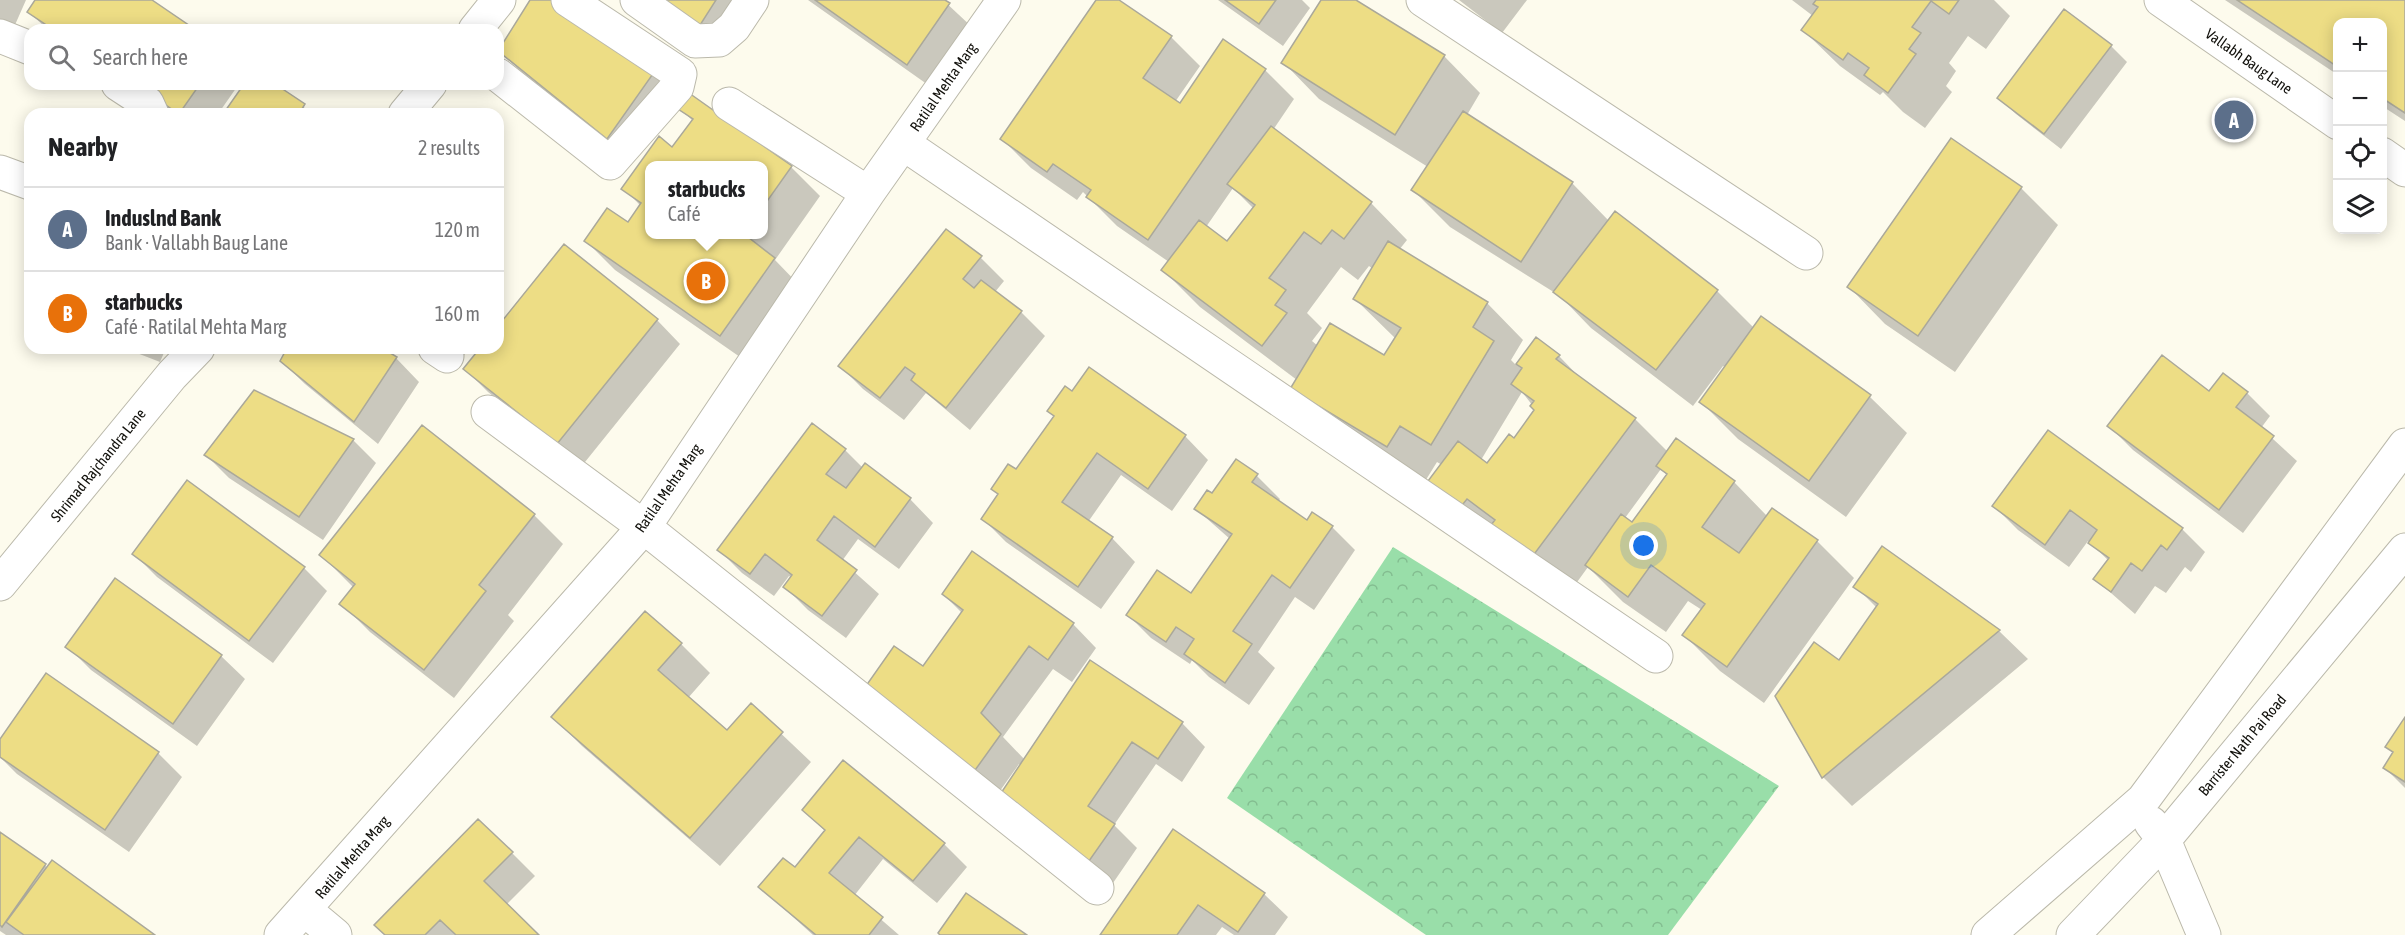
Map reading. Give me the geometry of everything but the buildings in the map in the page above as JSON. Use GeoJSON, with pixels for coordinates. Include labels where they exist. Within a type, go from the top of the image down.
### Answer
{"type":"FeatureCollection","features":[{"type":"Feature","properties":{"kind":"street"},"geometry":{"type":"LineString","coordinates":[[480,24],[499,0]]}},
{"type":"Feature","properties":{"kind":"street"},"geometry":{"type":"LineString","coordinates":[[504,80],[610,163],[678,87],[680,74],[568,0]]}},
{"type":"Feature","properties":{"kind":"street"},"geometry":{"type":"LineString","coordinates":[[637,0],[695,41],[719,40],[734,27],[753,0]]}},
{"type":"Feature","properties":{"kind":"street","name":"Ratilal Mehta Marg"},"geometry":{"type":"LineString","coordinates":[[281,935],[644,527],[867,193],[904,144],[1004,0]]}},
{"type":"Feature","properties":{"kind":"street"},"geometry":{"type":"LineString","coordinates":[[1423,0],[1806,253]]}},
{"type":"Feature","properties":{"kind":"street","name":"Vallabh Baug Lane"},"geometry":{"type":"LineString","coordinates":[[2161,0],[2333,120]]}},
{"type":"Feature","properties":{"kind":"street"},"geometry":{"type":"LineString","coordinates":[[0,36],[24,46]]}},
{"type":"Feature","properties":{"kind":"street"},"geometry":{"type":"LineString","coordinates":[[127,90],[147,103],[149,108]]}},
{"type":"Feature","properties":{"kind":"street"},"geometry":{"type":"LineString","coordinates":[[410,108],[425,90]]}},
{"type":"Feature","properties":{"kind":"street"},"geometry":{"type":"LineString","coordinates":[[729,104],[867,193]]}},
{"type":"Feature","properties":{"kind":"street"},"geometry":{"type":"LineString","coordinates":[[904,144],[1656,656]]}},
{"type":"Feature","properties":{"kind":"street"},"geometry":{"type":"LineString","coordinates":[[2387,157],[2405,170]]}},
{"type":"Feature","properties":{"kind":"street"},"geometry":{"type":"LineString","coordinates":[[0,172],[24,181]]}},
{"type":"Feature","properties":{"kind":"street","name":"Shrimad Rajchandra Lane"},"geometry":{"type":"LineString","coordinates":[[0,584],[172,375],[192,354]]}},
{"type":"Feature","properties":{"kind":"street"},"geometry":{"type":"LineString","coordinates":[[488,412],[644,527],[1097,888]]}},
{"type":"Feature","properties":{"kind":"street"},"geometry":{"type":"LineString","coordinates":[[1988,935],[2137,806],[2405,445]]}},
{"type":"Feature","properties":{"kind":"street","name":"Barrister Nath Pai Road"},"geometry":{"type":"LineString","coordinates":[[2073,935],[2163,840],[2405,550]]}},
{"type":"Feature","properties":{"kind":"street"},"geometry":{"type":"LineString","coordinates":[[2137,806],[2163,840],[2204,935]]}},
{"type":"Feature","properties":{"kind":"street"},"geometry":{"type":"LineString","coordinates":[[305,910],[335,935]]}},
{"type":"Feature","properties":{"kind":"green space"},"geometry":{"type":"Polygon","coordinates":[[[1393,547],[1779,786],[1668,935],[1426,935],[1227,798],[1393,547]]]}},
{"type":"Feature","properties":{"kind":"place","name":"Induslnd Bank"},"geometry":{"type":"Point","coordinates":[2234,120]}},
{"type":"Feature","properties":{"kind":"place","name":"starbucks"},"geometry":{"type":"Point","coordinates":[706,281]}}]}
